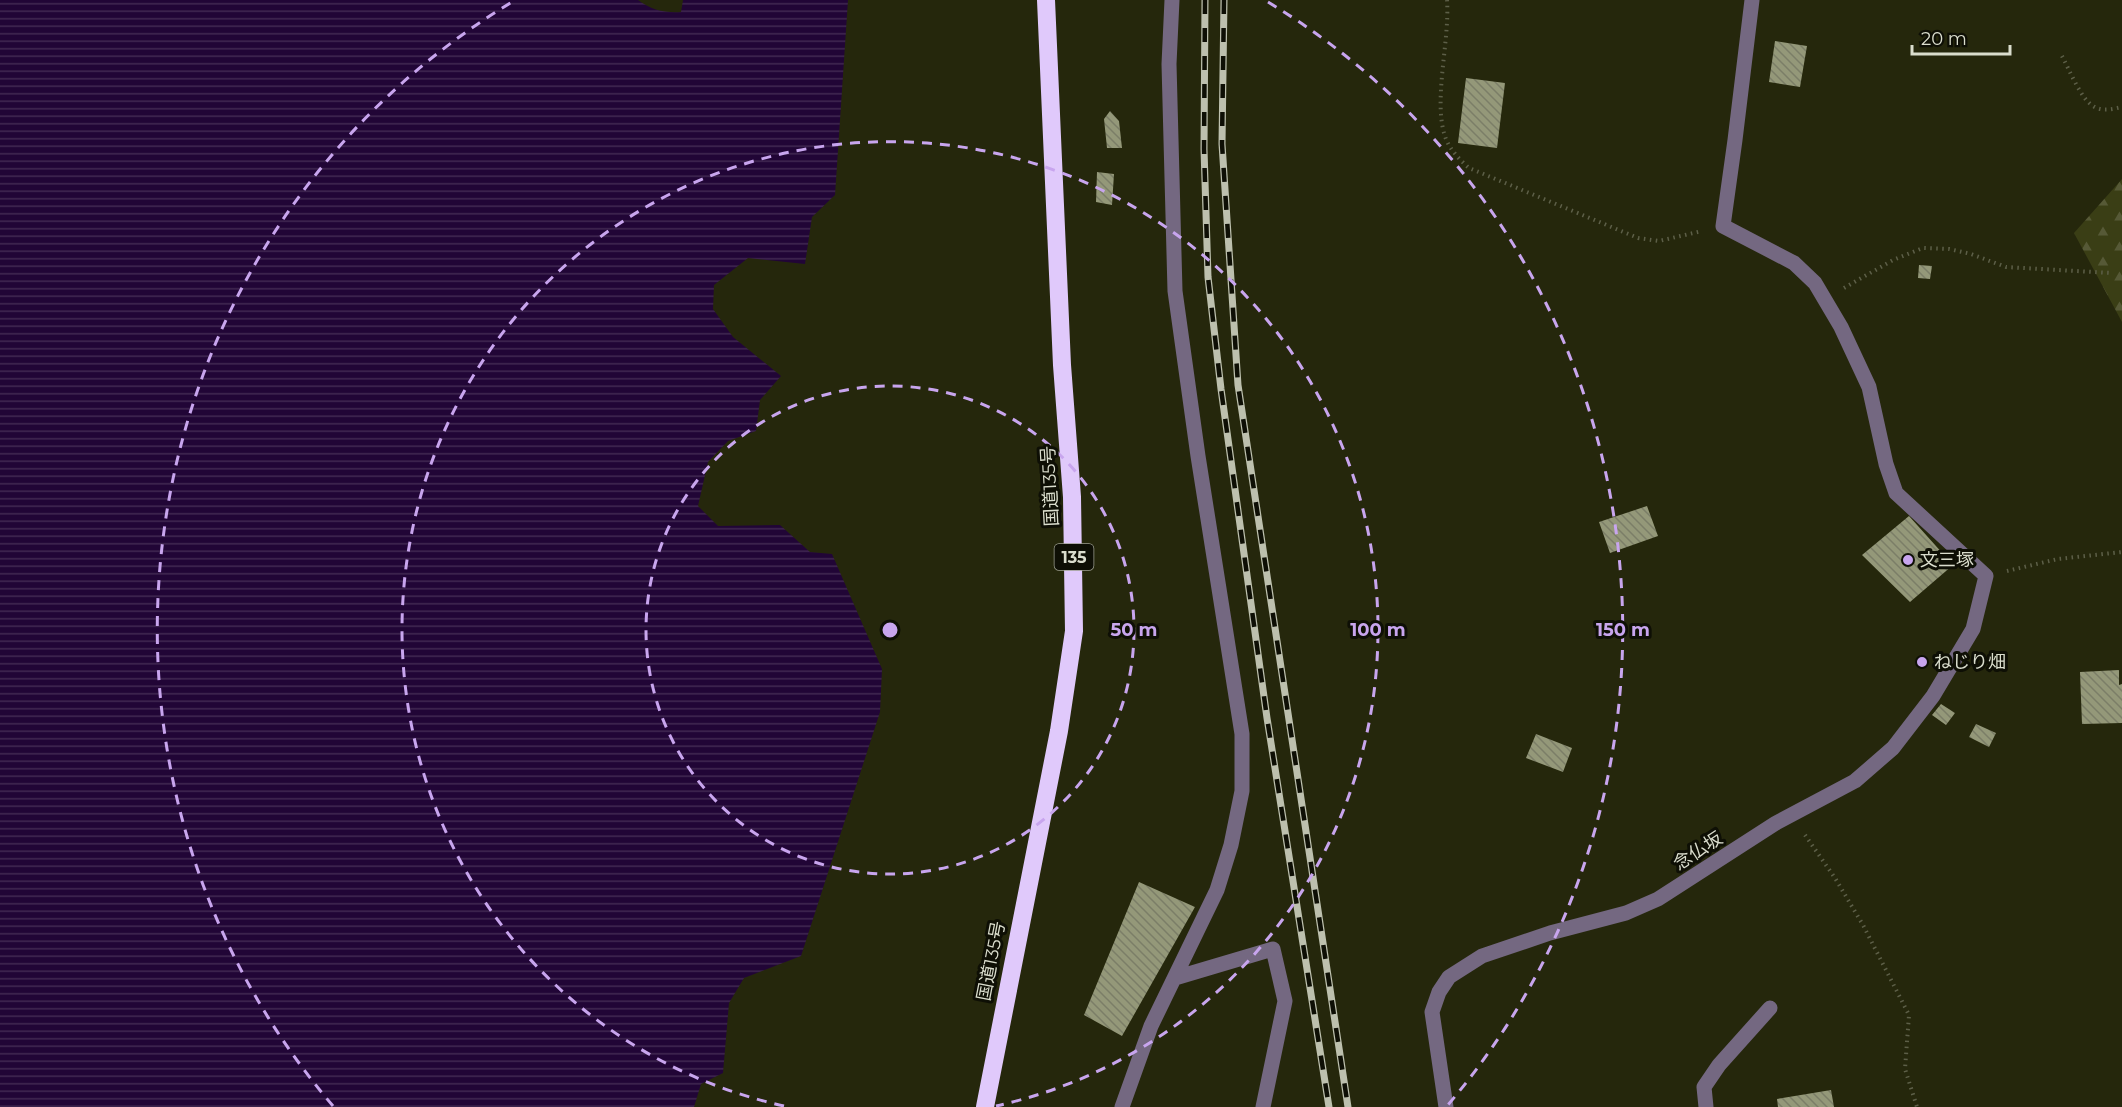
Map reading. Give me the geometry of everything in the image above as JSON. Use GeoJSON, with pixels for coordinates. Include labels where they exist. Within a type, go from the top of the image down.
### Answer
{"type":"FeatureCollection","features":[{"type":"Feature","properties":{"kind":"highway","name":"国道135号"},"geometry":{"type":"LineString","coordinates":[[985,1107],[1059,731],[1074,632],[1072,497],[1062,365],[1046,0]]}},
{"type":"Feature","properties":{"kind":"street"},"geometry":{"type":"LineString","coordinates":[[1122,1107],[1151,1026],[1217,890],[1232,845],[1242,791],[1242,734],[1198,456],[1175,291],[1169,64],[1172,0]]}},
{"type":"Feature","properties":{"kind":"street"},"geometry":{"type":"LineString","coordinates":[[1752,0],[1723,226],[1794,263],[1815,283],[1841,327],[1869,387],[1886,464],[1896,493],[1986,576]]}},
{"type":"Feature","properties":{"kind":"street","name":"念仏坂"},"geometry":{"type":"LineString","coordinates":[[1446,1107],[1432,1012],[1439,992],[1449,977],[1482,956],[1550,933],[1626,914],[1658,899],[1791,815],[1855,781],[1893,747],[1933,696],[1973,629],[1986,576]]}},
{"type":"Feature","properties":{"kind":"street"},"geometry":{"type":"LineString","coordinates":[[1175,978],[1273,949],[1285,1001],[1263,1107]]}},
{"type":"Feature","properties":{"kind":"street"},"geometry":{"type":"LineString","coordinates":[[1706,1107],[1704,1087],[1719,1065],[1770,1008]]}},
{"type":"Feature","properties":{"kind":"path"},"geometry":{"type":"LineString","coordinates":[[1447,0],[1449,21],[1440,108],[1447,142],[1457,157],[1469,168],[1638,238],[1659,241],[1723,226]]}},
{"type":"Feature","properties":{"kind":"path"},"geometry":{"type":"LineString","coordinates":[[2062,56],[2085,98],[2094,107],[2108,110],[2122,107]]}},
{"type":"Feature","properties":{"kind":"path"},"geometry":{"type":"LineString","coordinates":[[1825,299],[1893,260],[1923,248],[1949,249],[1971,254],[2006,267],[2111,273]]}},
{"type":"Feature","properties":{"kind":"path"},"geometry":{"type":"LineString","coordinates":[[1986,576],[2058,559],[2122,552]]}},
{"type":"Feature","properties":{"kind":"path"},"geometry":{"type":"LineString","coordinates":[[1791,815],[1835,878],[1857,915],[1909,1015],[1905,1069],[1917,1107]]}},
{"type":"Feature","properties":{"kind":"green space"},"geometry":{"type":"Polygon","coordinates":[[[2122,179],[2122,322],[2074,233],[2122,179]]]}},
{"type":"Feature","properties":{"kind":"shaded area"},"geometry":{"type":"Polygon","coordinates":[[[0,0],[638,0],[653,8],[681,12],[683,0],[848,0],[835,195],[812,217],[805,264],[748,258],[714,285],[713,309],[733,337],[781,376],[760,400],[756,431],[728,441],[708,462],[698,506],[718,526],[780,525],[810,552],[832,554],[882,669],[880,712],[801,956],[744,978],[729,1003],[723,1073],[701,1084],[694,1107],[0,1107],[0,0]]]}},
{"type":"Feature","properties":{"kind":"building"},"geometry":{"type":"Polygon","coordinates":[[[1775,41],[1807,46],[1800,87],[1769,82],[1775,41]]]}},
{"type":"Feature","properties":{"kind":"building"},"geometry":{"type":"Polygon","coordinates":[[[1466,78],[1505,83],[1497,148],[1458,143],[1466,78]]]}},
{"type":"Feature","properties":{"kind":"building"},"geometry":{"type":"Polygon","coordinates":[[[1110,111],[1119,121],[1122,148],[1107,148],[1104,119],[1110,111]]]}},
{"type":"Feature","properties":{"kind":"building"},"geometry":{"type":"Polygon","coordinates":[[[1097,172],[1114,174],[1112,205],[1096,202],[1097,172]]]}},
{"type":"Feature","properties":{"kind":"building"},"geometry":{"type":"Polygon","coordinates":[[[1919,265],[1932,266],[1930,279],[1918,278],[1919,265]]]}},
{"type":"Feature","properties":{"kind":"building"},"geometry":{"type":"Polygon","coordinates":[[[1647,506],[1658,536],[1610,553],[1599,522],[1647,506]]]}},
{"type":"Feature","properties":{"kind":"building","name":"文三塚"},"geometry":{"type":"Polygon","coordinates":[[[1909,516],[1953,565],[1910,602],[1862,555],[1909,516]]]}},
{"type":"Feature","properties":{"kind":"building"},"geometry":{"type":"Polygon","coordinates":[[[2119,670],[2119,685],[2122,684],[2122,723],[2082,724],[2080,672],[2119,670]]]}},
{"type":"Feature","properties":{"kind":"building"},"geometry":{"type":"Polygon","coordinates":[[[1941,704],[1955,713],[1946,725],[1932,715],[1941,704]]]}},
{"type":"Feature","properties":{"kind":"building"},"geometry":{"type":"Polygon","coordinates":[[[1976,724],[1996,733],[1989,747],[1969,737],[1976,724]]]}},
{"type":"Feature","properties":{"kind":"building"},"geometry":{"type":"Polygon","coordinates":[[[1536,734],[1572,748],[1563,772],[1526,758],[1536,734]]]}},
{"type":"Feature","properties":{"kind":"building"},"geometry":{"type":"Polygon","coordinates":[[[1139,882],[1195,907],[1122,1036],[1084,1015],[1139,882]]]}},
{"type":"Feature","properties":{"kind":"building"},"geometry":{"type":"Polygon","coordinates":[[[1831,1090],[1834,1107],[1778,1107],[1777,1099],[1831,1090]]]}},
{"type":"Feature","properties":{"kind":"railway"},"geometry":{"type":"LineString","coordinates":[[1205,0],[1204,149],[1208,277],[1221,389],[1267,718],[1329,1107]]}},
{"type":"Feature","properties":{"kind":"railway"},"geometry":{"type":"LineString","coordinates":[[1224,0],[1222,144],[1238,385],[1348,1107]]}},
{"type":"Feature","properties":{"kind":"place","name":"文三塚"},"geometry":{"type":"Point","coordinates":[1908,560]}},
{"type":"Feature","properties":{"kind":"place","name":"ねじり畑"},"geometry":{"type":"Point","coordinates":[1922,662]}}]}
